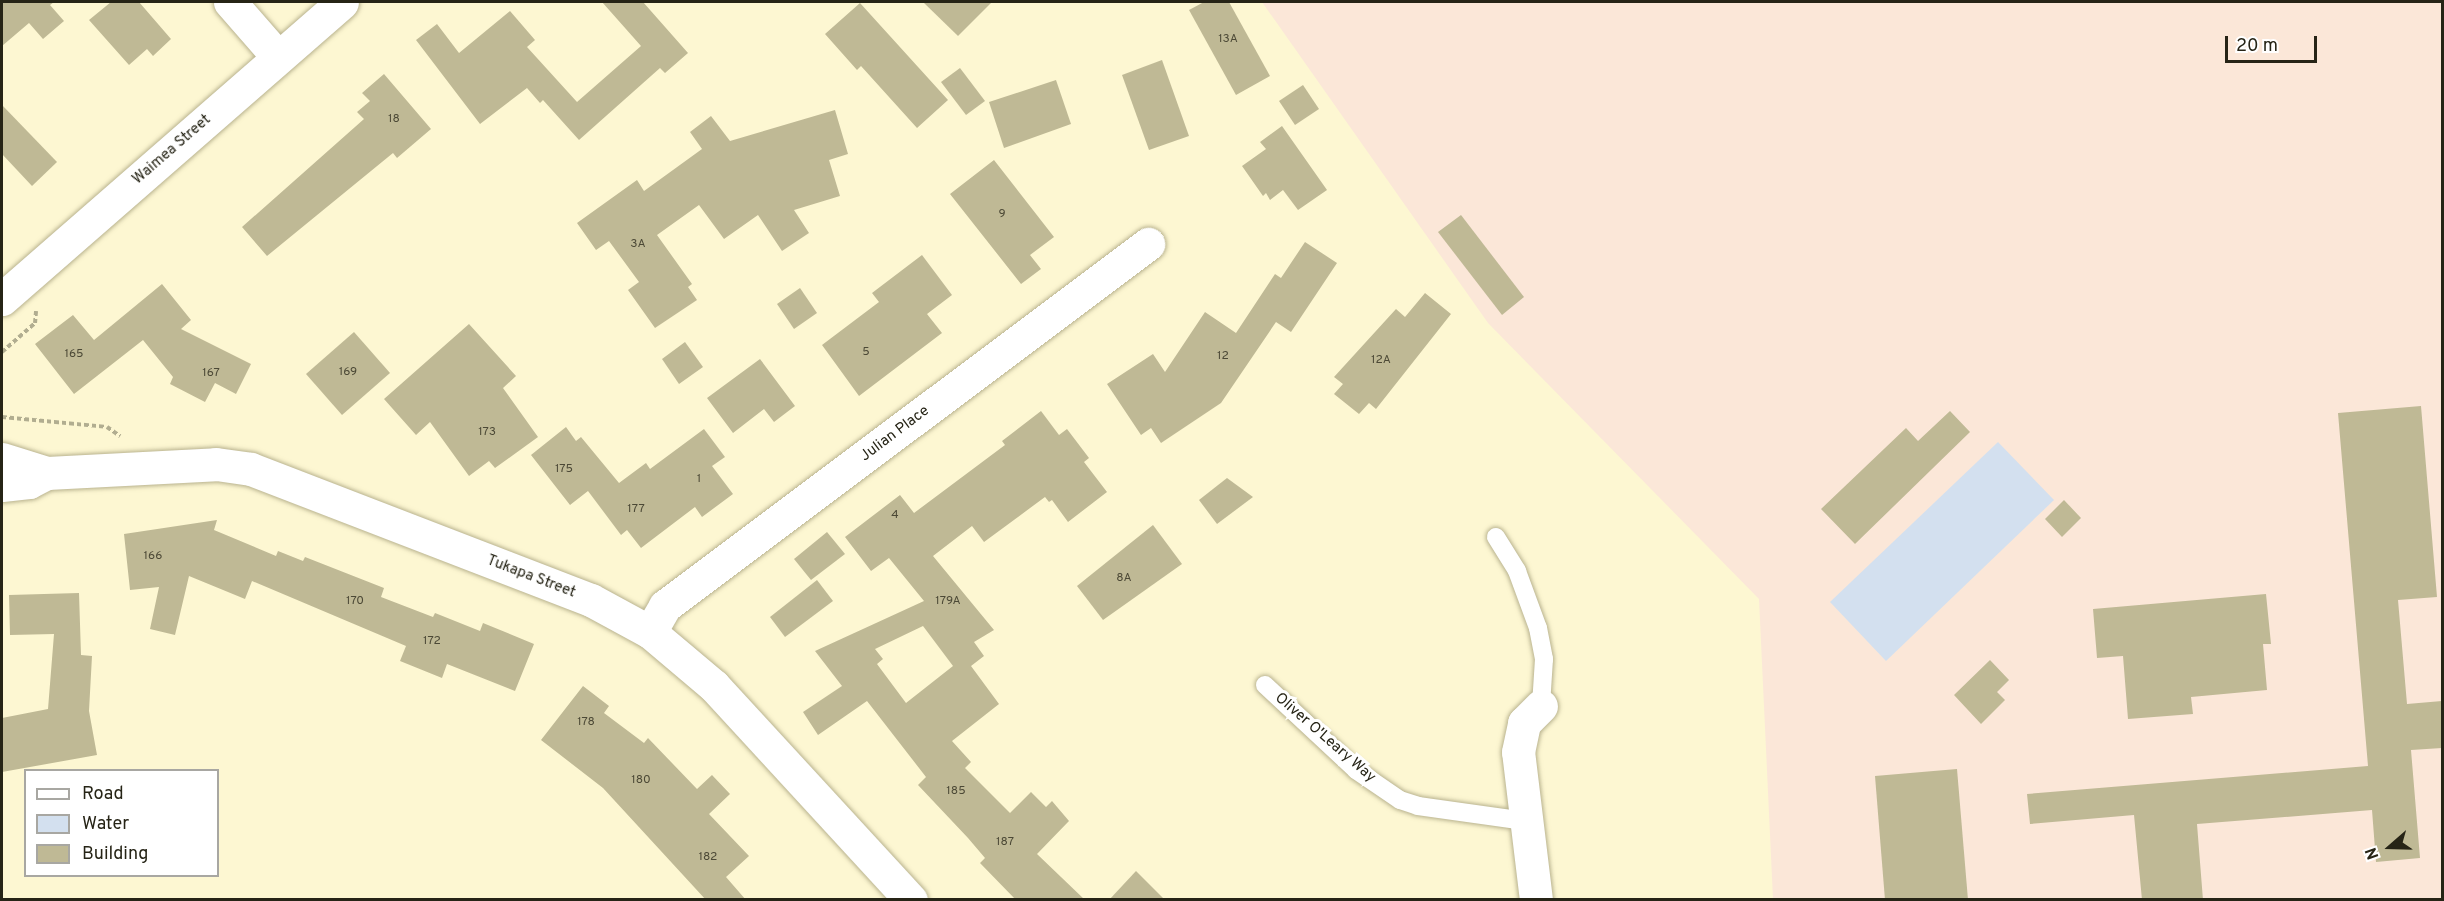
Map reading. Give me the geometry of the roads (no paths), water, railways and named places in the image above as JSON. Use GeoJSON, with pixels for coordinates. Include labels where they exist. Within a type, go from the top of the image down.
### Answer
{"type":"FeatureCollection","features":[{"type":"Feature","properties":{"kind":"main road"},"geometry":{"type":"LineString","coordinates":[[230,2],[278,57]]}},
{"type":"Feature","properties":{"kind":"main road","name":"Waimea Street"},"geometry":{"type":"LineString","coordinates":[[2,299],[342,2]]}},
{"type":"Feature","properties":{"kind":"main road","name":"Julian Place"},"geometry":{"type":"LineString","coordinates":[[650,632],[665,606],[1149,244]]}},
{"type":"Feature","properties":{"kind":"main road","name":"Tukapa Street"},"geometry":{"type":"LineString","coordinates":[[2,459],[47,473],[216,464],[251,470],[591,600],[650,632],[714,686],[911,900]]}},
{"type":"Feature","properties":{"kind":"main road","name":"Tukapa Street"},"geometry":{"type":"LineString","coordinates":[[2,485],[29,482],[47,473]]}},
{"type":"Feature","properties":{"kind":"main road"},"geometry":{"type":"LineString","coordinates":[[1536,900],[1518,774],[1520,736],[1524,723],[1541,706]]}},
{"type":"Feature","properties":{"kind":"lane"},"geometry":{"type":"LineString","coordinates":[[1496,537],[1526,590],[1538,628],[1544,659],[1541,706]]}},
{"type":"Feature","properties":{"kind":"lane","name":"Oliver O'Leary Way"},"geometry":{"type":"LineString","coordinates":[[1265,686],[1356,770],[1400,800],[1418,806],[1525,820]]}},
{"type":"Feature","properties":{"kind":"water"},"geometry":{"type":"Polygon","coordinates":[[[1998,442],[2054,500],[1886,661],[1830,602],[1998,442]]]}}]}
